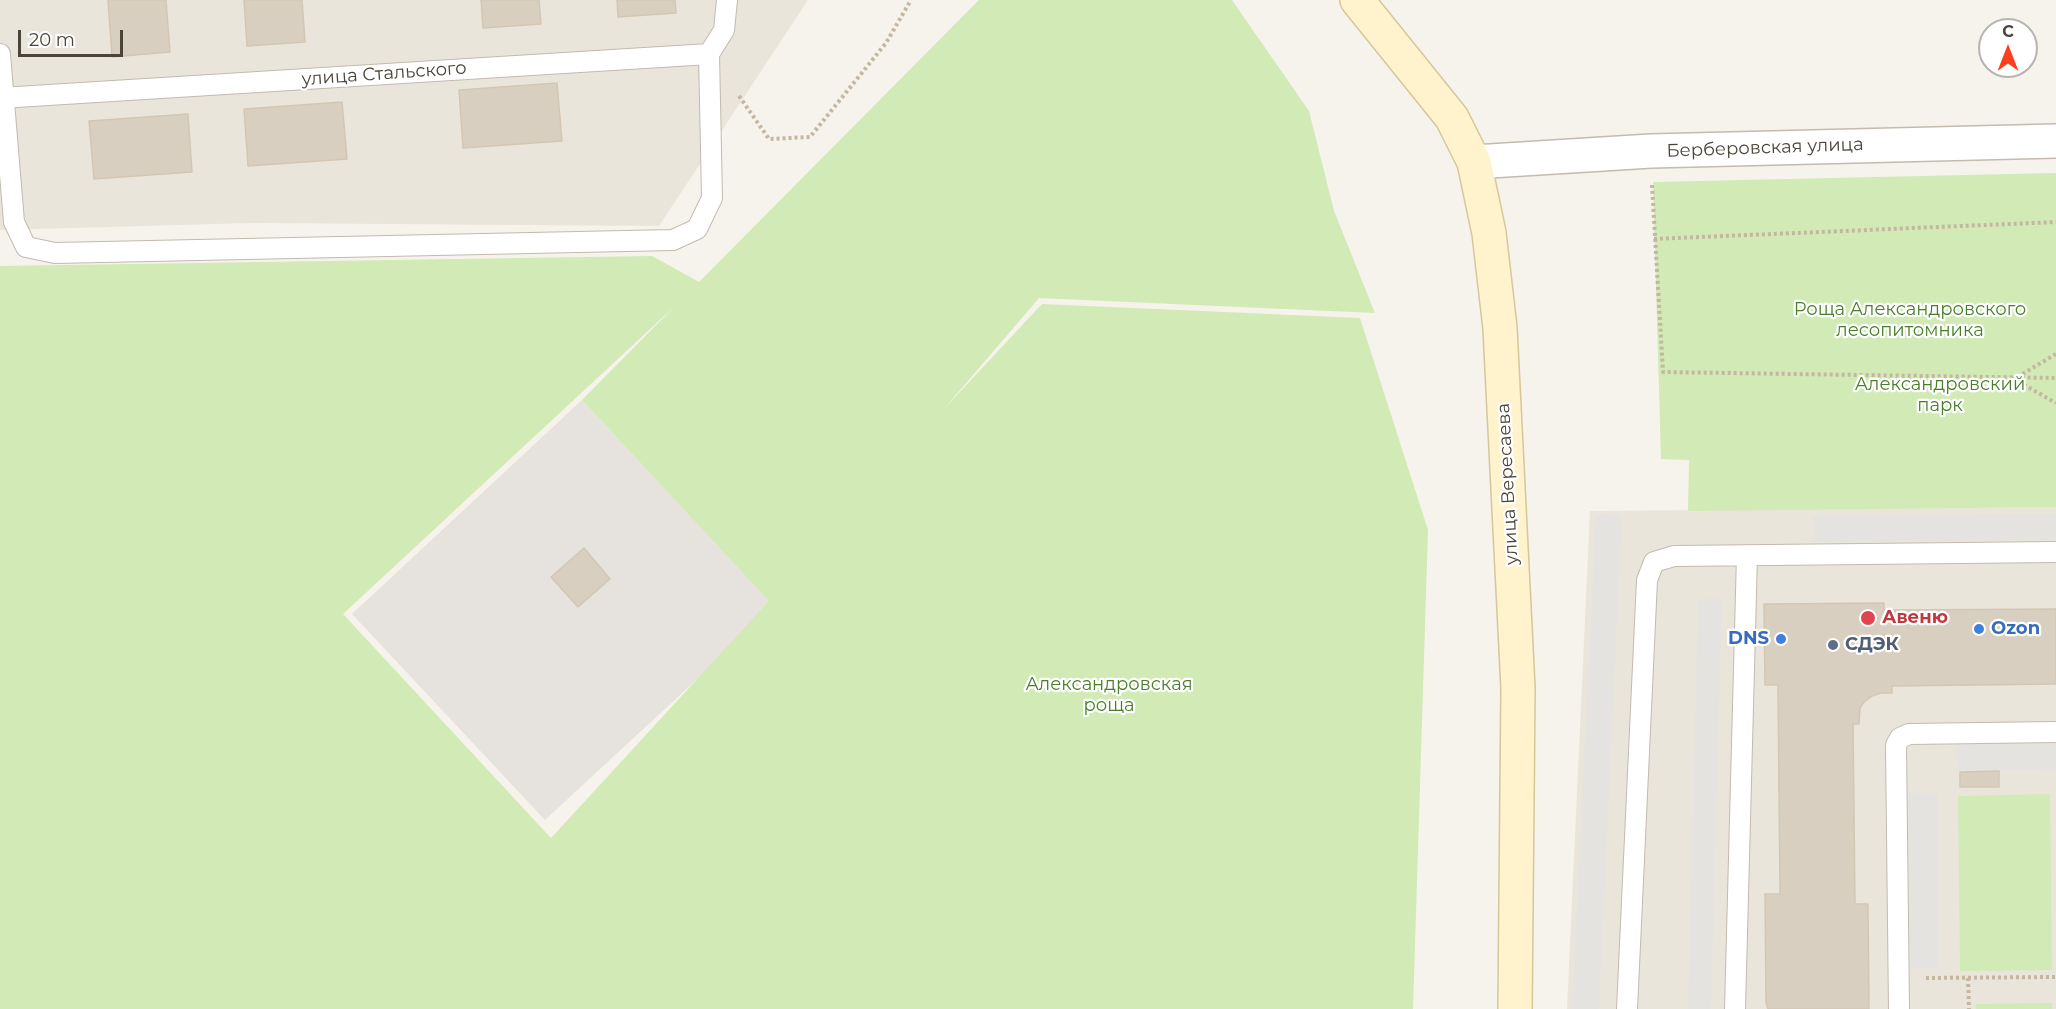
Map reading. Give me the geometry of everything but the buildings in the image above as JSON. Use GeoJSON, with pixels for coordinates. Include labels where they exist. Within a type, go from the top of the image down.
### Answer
{"type":"FeatureCollection","features":[{"type":"Feature","properties":{"kind":"main road","name":"улица Вересаева"},"geometry":{"type":"LineString","coordinates":[[1358,0],[1452,118],[1474,162],[1489,232],[1502,351],[1518,688],[1515,1009]]}},
{"type":"Feature","properties":{"kind":"street","name":"Берберовская улица"},"geometry":{"type":"LineString","coordinates":[[1474,162],[1651,151],[2056,141]]}},
{"type":"Feature","properties":{"kind":"lane"},"geometry":{"type":"LineString","coordinates":[[0,54],[14,222],[26,247],[55,253],[673,240],[697,229],[712,198],[709,54],[724,30],[727,0]]}},
{"type":"Feature","properties":{"kind":"lane","name":"улица Стальского"},"geometry":{"type":"LineString","coordinates":[[2,98],[709,54]]}},
{"type":"Feature","properties":{"kind":"lane"},"geometry":{"type":"LineString","coordinates":[[1627,1009],[1647,580],[1654,562],[1674,556],[2056,552]]}},
{"type":"Feature","properties":{"kind":"lane"},"geometry":{"type":"LineString","coordinates":[[1735,1009],[1747,555]]}},
{"type":"Feature","properties":{"kind":"lane"},"geometry":{"type":"LineString","coordinates":[[1899,1009],[1896,745],[1899,738],[1910,734],[2056,732]]}},
{"type":"Feature","properties":{"kind":"path"},"geometry":{"type":"LineString","coordinates":[[709,54],[769,139],[810,137],[886,43],[911,0]]}},
{"type":"Feature","properties":{"kind":"path"},"geometry":{"type":"LineString","coordinates":[[1651,151],[1663,372],[2056,378]]}},
{"type":"Feature","properties":{"kind":"path"},"geometry":{"type":"LineString","coordinates":[[1654,239],[2056,222]]}},
{"type":"Feature","properties":{"kind":"path"},"geometry":{"type":"LineString","coordinates":[[2014,379],[2056,354]]}},
{"type":"Feature","properties":{"kind":"path"},"geometry":{"type":"LineString","coordinates":[[2014,379],[2056,403]]}},
{"type":"Feature","properties":{"kind":"path"},"geometry":{"type":"LineString","coordinates":[[1899,979],[2056,977]]}},
{"type":"Feature","properties":{"kind":"path"},"geometry":{"type":"LineString","coordinates":[[1968,978],[1969,1009]]}},
{"type":"Feature","properties":{"kind":"shaded area"},"geometry":{"type":"Polygon","coordinates":[[[0,0],[808,0],[659,226],[251,223],[0,230],[0,0]]]}},
{"type":"Feature","properties":{"kind":"shaded area"},"geometry":{"type":"Polygon","coordinates":[[[582,400],[775,607],[545,820],[352,614],[582,400]]]}},
{"type":"Feature","properties":{"kind":"shaded area"},"geometry":{"type":"Polygon","coordinates":[[[2056,507],[2056,1009],[1567,1009],[1590,511],[2056,507]]]}},
{"type":"Feature","properties":{"kind":"shaded area"},"geometry":{"type":"Polygon","coordinates":[[[1596,514],[1622,516],[1599,1009],[1572,1009],[1596,514]]]}},
{"type":"Feature","properties":{"kind":"shaded area"},"geometry":{"type":"Polygon","coordinates":[[[2056,514],[2056,540],[1813,542],[1813,516],[2056,514]]]}},
{"type":"Feature","properties":{"kind":"shaded area"},"geometry":{"type":"Polygon","coordinates":[[[1698,599],[1722,599],[1711,1009],[1688,1009],[1698,599]]]}},
{"type":"Feature","properties":{"kind":"shaded area"},"geometry":{"type":"Polygon","coordinates":[[[2056,741],[2056,769],[1957,771],[1956,742],[2056,741]]]}},
{"type":"Feature","properties":{"kind":"shaded area"},"geometry":{"type":"Polygon","coordinates":[[[1908,793],[1937,793],[1939,968],[1910,969],[1908,793]]]}},
{"type":"Feature","properties":{"kind":"green space","name":"Александровская роща"},"geometry":{"type":"Polygon","coordinates":[[[979,0],[1232,0],[1309,111],[1334,211],[1375,313],[1039,298],[943,410],[1042,304],[1360,318],[1428,530],[1413,1009],[0,1009],[0,266],[652,256],[699,282],[979,0]],[[675,306],[343,614],[551,838],[769,601],[582,400],[675,306]]]}},
{"type":"Feature","properties":{"kind":"green space","name":"Роща Александровского лесопитомника"},"geometry":{"type":"Polygon","coordinates":[[[2056,173],[2056,507],[1688,511],[1689,460],[1661,459],[1653,182],[2056,173]]]}},
{"type":"Feature","properties":{"kind":"green space"},"geometry":{"type":"Polygon","coordinates":[[[2050,794],[2052,970],[1960,971],[1958,796],[2050,794]]]}},
{"type":"Feature","properties":{"kind":"green space"},"geometry":{"type":"Polygon","coordinates":[[[2052,1003],[2052,1009],[1976,1009],[1976,1004],[2052,1003]]]}},
{"type":"Feature","properties":{"kind":"place","name":"Авеню"},"geometry":{"type":"Point","coordinates":[1868,618]}},
{"type":"Feature","properties":{"kind":"place","name":"Ozon"},"geometry":{"type":"Point","coordinates":[1979,629]}},
{"type":"Feature","properties":{"kind":"place","name":"DNS"},"geometry":{"type":"Point","coordinates":[1781,639]}},
{"type":"Feature","properties":{"kind":"place","name":"СДЭК"},"geometry":{"type":"Point","coordinates":[1833,645]}},
{"type":"Feature","properties":{"kind":"park label","name":"Александровский парк"},"geometry":{"type":"Point","coordinates":[1940,395]}}]}
